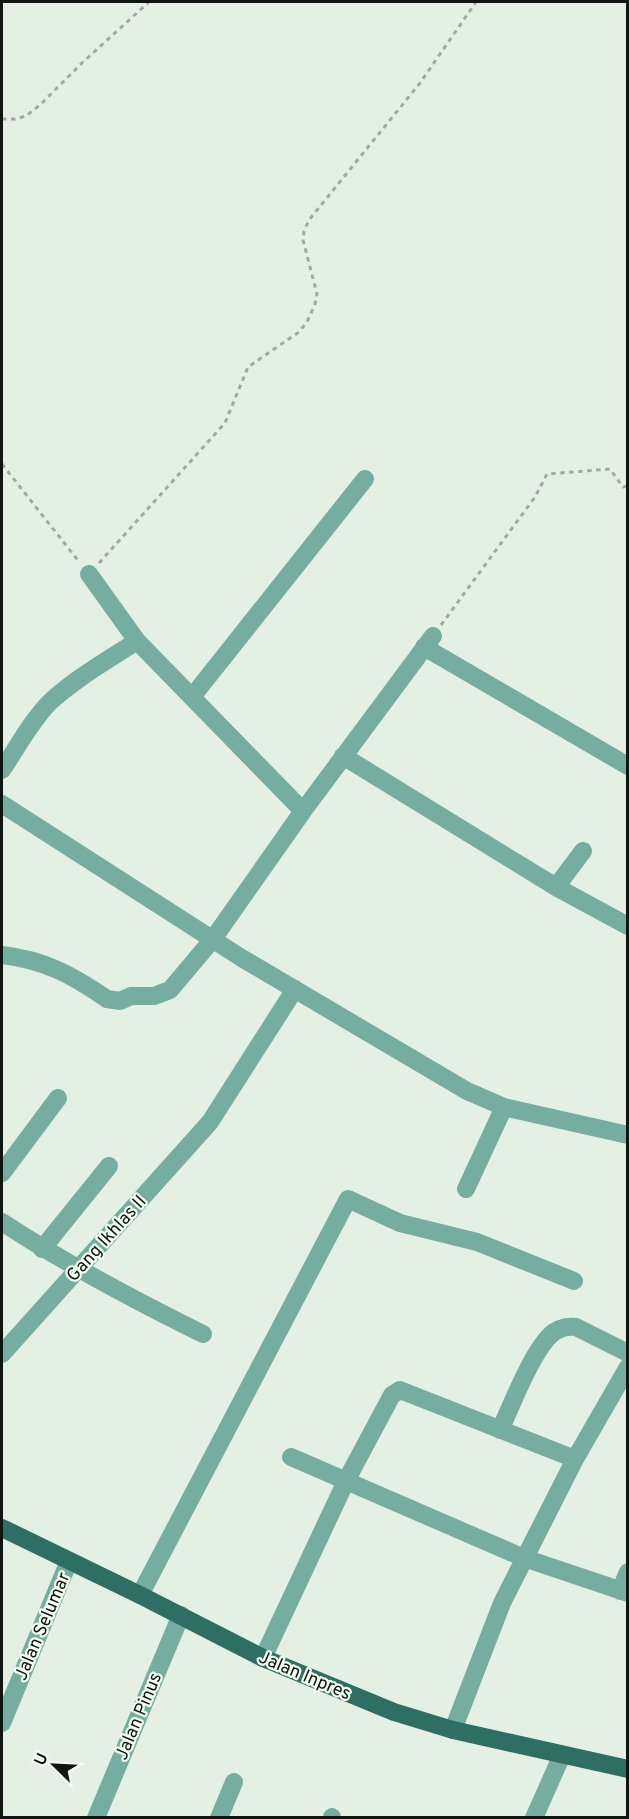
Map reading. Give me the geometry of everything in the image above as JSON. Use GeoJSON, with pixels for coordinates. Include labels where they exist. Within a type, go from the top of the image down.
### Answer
{"type":"FeatureCollection","features":[{"type":"Feature","properties":{"kind":"main road","name":"Jalan Inpres"},"geometry":{"type":"LineString","coordinates":[[2,1528],[181,1615],[263,1658],[394,1712],[453,1730],[627,1769]]}},
{"type":"Feature","properties":{"kind":"street"},"geometry":{"type":"LineString","coordinates":[[192,697],[365,479]]}},
{"type":"Feature","properties":{"kind":"street"},"geometry":{"type":"LineString","coordinates":[[89,574],[137,641],[303,811]]}},
{"type":"Feature","properties":{"kind":"street"},"geometry":{"type":"LineString","coordinates":[[4,759],[49,704],[70,686],[137,641]]}},
{"type":"Feature","properties":{"kind":"street"},"geometry":{"type":"LineString","coordinates":[[2,955],[54,967],[107,999],[120,1001],[131,996],[163,994],[170,990],[213,939],[303,811],[428,642],[627,766]]}},
{"type":"Feature","properties":{"kind":"street"},"geometry":{"type":"LineString","coordinates":[[343,756],[556,887],[627,926]]}},
{"type":"Feature","properties":{"kind":"street"},"geometry":{"type":"LineString","coordinates":[[2,804],[213,939],[467,1091],[504,1107],[627,1135]]}},
{"type":"Feature","properties":{"kind":"street"},"geometry":{"type":"LineString","coordinates":[[556,887],[583,851]]}},
{"type":"Feature","properties":{"kind":"street","name":"Gang Ikhlas II"},"geometry":{"type":"LineString","coordinates":[[2,1354],[214,1117],[295,989]]}},
{"type":"Feature","properties":{"kind":"street"},"geometry":{"type":"LineString","coordinates":[[2,1173],[58,1098]]}},
{"type":"Feature","properties":{"kind":"street"},"geometry":{"type":"LineString","coordinates":[[465,1188],[504,1107]]}},
{"type":"Feature","properties":{"kind":"street"},"geometry":{"type":"LineString","coordinates":[[42,1249],[109,1166]]}},
{"type":"Feature","properties":{"kind":"street"},"geometry":{"type":"LineString","coordinates":[[140,1595],[348,1200],[400,1223],[477,1242],[574,1281]]}},
{"type":"Feature","properties":{"kind":"street"},"geometry":{"type":"LineString","coordinates":[[2,1222],[42,1249],[148,1307],[203,1334]]}},
{"type":"Feature","properties":{"kind":"street"},"geometry":{"type":"LineString","coordinates":[[500,1430],[537,1352],[554,1332],[569,1326],[576,1327],[627,1353]]}},
{"type":"Feature","properties":{"kind":"street"},"geometry":{"type":"LineString","coordinates":[[453,1730],[502,1603],[575,1460],[627,1367]]}},
{"type":"Feature","properties":{"kind":"street"},"geometry":{"type":"LineString","coordinates":[[263,1658],[346,1481],[392,1395],[400,1390],[575,1460]]}},
{"type":"Feature","properties":{"kind":"street"},"geometry":{"type":"LineString","coordinates":[[291,1457],[524,1558],[624,1592],[627,1572]]}},
{"type":"Feature","properties":{"kind":"street","name":"Jalan Selumar"},"geometry":{"type":"LineString","coordinates":[[2,1723],[69,1561]]}},
{"type":"Feature","properties":{"kind":"street","name":"Jalan Pinus"},"geometry":{"type":"LineString","coordinates":[[96,1818],[181,1615]]}},
{"type":"Feature","properties":{"kind":"street"},"geometry":{"type":"LineString","coordinates":[[534,1818],[562,1755]]}},
{"type":"Feature","properties":{"kind":"street"},"geometry":{"type":"LineString","coordinates":[[219,1818],[234,1782]]}},
{"type":"Feature","properties":{"kind":"path"},"geometry":{"type":"LineString","coordinates":[[2,119],[26,116],[149,2]]}},
{"type":"Feature","properties":{"kind":"path"},"geometry":{"type":"LineString","coordinates":[[2,464],[89,574],[225,423],[248,367],[299,332],[307,322],[317,294],[303,240],[309,220],[420,83],[476,2]]}},
{"type":"Feature","properties":{"kind":"path"},"geometry":{"type":"LineString","coordinates":[[453,609],[535,497],[547,474],[610,469],[623,487],[627,486]]}}]}
